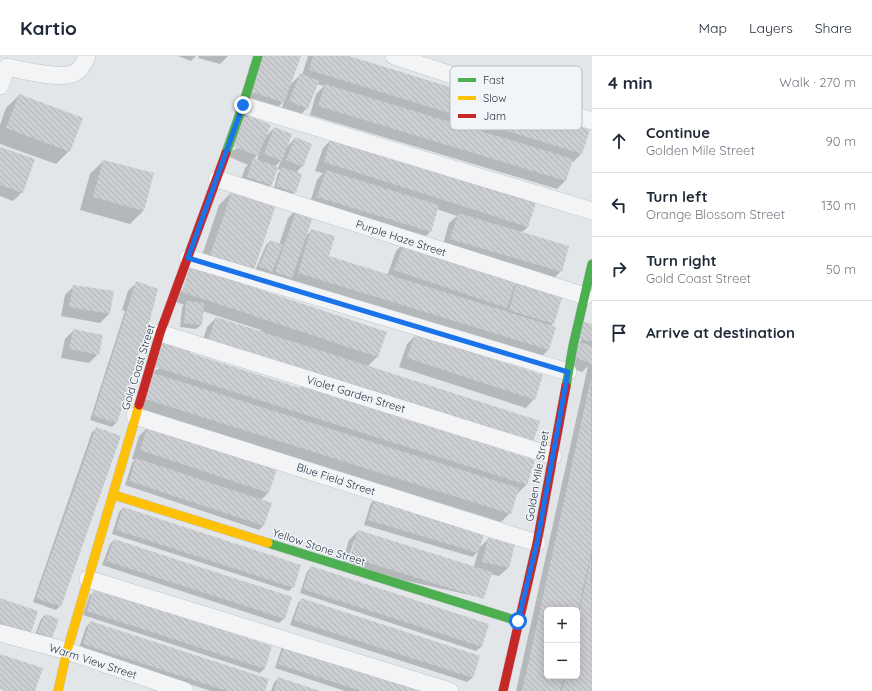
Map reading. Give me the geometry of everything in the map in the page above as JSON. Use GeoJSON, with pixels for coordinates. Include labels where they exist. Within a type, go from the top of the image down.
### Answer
{"type":"FeatureCollection","features":[{"type":"Feature","properties":{"kind":"street"},"geometry":{"type":"LineString","coordinates":[[0,86],[7,68],[61,76],[73,74],[82,66],[87,56]]}},
{"type":"Feature","properties":{"kind":"street","name":"Gold Coast Street"},"geometry":{"type":"LineString","coordinates":[[58,691],[67,651],[114,495],[135,416],[160,333],[217,180],[258,56]]}},
{"type":"Feature","properties":{"kind":"street"},"geometry":{"type":"LineString","coordinates":[[394,56],[450,74]]}},
{"type":"Feature","properties":{"kind":"street"},"geometry":{"type":"LineString","coordinates":[[243,105],[592,211]]}},
{"type":"Feature","properties":{"kind":"street"},"geometry":{"type":"LineString","coordinates":[[582,118],[592,121]]}},
{"type":"Feature","properties":{"kind":"street","name":"Purple Haze Street"},"geometry":{"type":"LineString","coordinates":[[217,180],[585,296]]}},
{"type":"Feature","properties":{"kind":"street"},"geometry":{"type":"LineString","coordinates":[[188,258],[568,372]]}},
{"type":"Feature","properties":{"kind":"street","name":"Golden Mile Street"},"geometry":{"type":"LineString","coordinates":[[503,691],[537,543],[573,346],[592,264]]}},
{"type":"Feature","properties":{"kind":"street","name":"Violet Garden Street"},"geometry":{"type":"LineString","coordinates":[[160,333],[553,456]]}},
{"type":"Feature","properties":{"kind":"street","name":"Blue Field Street"},"geometry":{"type":"LineString","coordinates":[[135,416],[537,543]]}},
{"type":"Feature","properties":{"kind":"street","name":"Yellow Stone Street"},"geometry":{"type":"LineString","coordinates":[[114,495],[518,621]]}},
{"type":"Feature","properties":{"kind":"street"},"geometry":{"type":"LineString","coordinates":[[88,579],[450,691]]}},
{"type":"Feature","properties":{"kind":"street","name":"Warm View Street"},"geometry":{"type":"LineString","coordinates":[[0,633],[67,651],[185,691]]}},
{"type":"Feature","properties":{"kind":"building"},"geometry":{"type":"Polygon","coordinates":[[[263,56],[301,56],[284,103],[250,91],[263,56]]]}},
{"type":"Feature","properties":{"kind":"building"},"geometry":{"type":"Polygon","coordinates":[[[313,56],[349,56],[450,87],[450,113],[309,70],[313,56]]]}},
{"type":"Feature","properties":{"kind":"building"},"geometry":{"type":"Polygon","coordinates":[[[300,73],[319,81],[308,109],[289,101],[300,73]]]}},
{"type":"Feature","properties":{"kind":"building"},"geometry":{"type":"Polygon","coordinates":[[[325,84],[450,122],[450,130],[477,130],[573,159],[566,181],[318,106],[325,84]]]}},
{"type":"Feature","properties":{"kind":"building"},"geometry":{"type":"Polygon","coordinates":[[[19,94],[83,118],[70,152],[6,128],[19,94]]]}},
{"type":"Feature","properties":{"kind":"building"},"geometry":{"type":"Polygon","coordinates":[[[245,114],[271,125],[258,156],[232,146],[245,114]]]}},
{"type":"Feature","properties":{"kind":"building"},"geometry":{"type":"Polygon","coordinates":[[[274,127],[292,134],[282,161],[264,154],[274,127]]]}},
{"type":"Feature","properties":{"kind":"building"},"geometry":{"type":"Polygon","coordinates":[[[582,128],[590,130],[582,154],[504,130],[582,130],[582,128]]]}},
{"type":"Feature","properties":{"kind":"building"},"geometry":{"type":"Polygon","coordinates":[[[295,137],[312,144],[303,167],[286,160],[295,137]]]}},
{"type":"Feature","properties":{"kind":"building"},"geometry":{"type":"Polygon","coordinates":[[[331,138],[536,203],[528,227],[324,162],[331,138]]]}},
{"type":"Feature","properties":{"kind":"building"},"geometry":{"type":"Polygon","coordinates":[[[0,147],[35,159],[23,193],[0,185],[0,147]]]}},
{"type":"Feature","properties":{"kind":"building"},"geometry":{"type":"Polygon","coordinates":[[[253,158],[278,167],[272,185],[247,177],[253,158]]]}},
{"type":"Feature","properties":{"kind":"building"},"geometry":{"type":"Polygon","coordinates":[[[103,160],[154,173],[144,211],[93,197],[103,160]]]}},
{"type":"Feature","properties":{"kind":"building"},"geometry":{"type":"Polygon","coordinates":[[[282,167],[302,174],[296,193],[276,186],[282,167]]]}},
{"type":"Feature","properties":{"kind":"building"},"geometry":{"type":"Polygon","coordinates":[[[326,170],[439,205],[431,232],[317,197],[326,170]]]}},
{"type":"Feature","properties":{"kind":"building"},"geometry":{"type":"Polygon","coordinates":[[[232,191],[276,205],[253,273],[209,259],[232,191]]]}},
{"type":"Feature","properties":{"kind":"building"},"geometry":{"type":"Polygon","coordinates":[[[297,208],[314,214],[292,278],[275,272],[297,208]]]}},
{"type":"Feature","properties":{"kind":"building"},"geometry":{"type":"Polygon","coordinates":[[[458,213],[569,246],[562,272],[450,239],[458,213]]]}},
{"type":"Feature","properties":{"kind":"building"},"geometry":{"type":"Polygon","coordinates":[[[311,229],[335,236],[329,256],[556,327],[549,350],[298,273],[311,229]]]}},
{"type":"Feature","properties":{"kind":"building"},"geometry":{"type":"Polygon","coordinates":[[[270,240],[283,245],[272,272],[259,266],[270,240]]]}},
{"type":"Feature","properties":{"kind":"building"},"geometry":{"type":"Polygon","coordinates":[[[405,241],[517,278],[507,308],[394,270],[405,241]]]}},
{"type":"Feature","properties":{"kind":"building"},"geometry":{"type":"Polygon","coordinates":[[[190,266],[387,332],[378,357],[182,292],[190,266]]]}},
{"type":"Feature","properties":{"kind":"building"},"geometry":{"type":"Polygon","coordinates":[[[136,281],[158,289],[149,323],[117,423],[93,416],[136,281]]]}},
{"type":"Feature","properties":{"kind":"building"},"geometry":{"type":"Polygon","coordinates":[[[517,281],[563,295],[554,324],[509,310],[517,281]]]}},
{"type":"Feature","properties":{"kind":"building"},"geometry":{"type":"Polygon","coordinates":[[[73,285],[114,291],[110,314],[69,307],[73,285]]]}},
{"type":"Feature","properties":{"kind":"building"},"geometry":{"type":"Polygon","coordinates":[[[186,301],[204,303],[202,325],[184,323],[186,301]]]}},
{"type":"Feature","properties":{"kind":"building"},"geometry":{"type":"Polygon","coordinates":[[[216,317],[540,421],[532,445],[208,340],[216,317]]]}},
{"type":"Feature","properties":{"kind":"building"},"geometry":{"type":"Polygon","coordinates":[[[581,321],[592,324],[592,342],[576,338],[581,321]]]}},
{"type":"Feature","properties":{"kind":"building"},"geometry":{"type":"Polygon","coordinates":[[[73,329],[103,335],[99,355],[69,349],[73,329]]]}},
{"type":"Feature","properties":{"kind":"building"},"geometry":{"type":"Polygon","coordinates":[[[415,334],[543,375],[535,400],[407,358],[415,334]]]}},
{"type":"Feature","properties":{"kind":"building"},"geometry":{"type":"Polygon","coordinates":[[[163,341],[191,350],[190,353],[300,388],[297,398],[301,386],[535,460],[527,485],[155,367],[163,341]]]}},
{"type":"Feature","properties":{"kind":"building"},"geometry":{"type":"Polygon","coordinates":[[[577,341],[592,346],[592,364],[571,356],[577,341]]]}},
{"type":"Feature","properties":{"kind":"building"},"geometry":{"type":"Polygon","coordinates":[[[153,373],[519,488],[511,514],[145,399],[153,373]]]}},
{"type":"Feature","properties":{"kind":"building"},"geometry":{"type":"Polygon","coordinates":[[[591,378],[592,549],[579,607],[544,607],[544,679],[563,679],[560,691],[522,691],[591,378]]]}},
{"type":"Feature","properties":{"kind":"building"},"geometry":{"type":"Polygon","coordinates":[[[148,426],[277,469],[269,493],[140,450],[148,426]]]}},
{"type":"Feature","properties":{"kind":"building"},"geometry":{"type":"Polygon","coordinates":[[[96,427],[121,436],[61,607],[36,598],[96,427]]]}},
{"type":"Feature","properties":{"kind":"building"},"geometry":{"type":"Polygon","coordinates":[[[136,458],[272,503],[264,526],[129,481],[136,458]]]}},
{"type":"Feature","properties":{"kind":"building"},"geometry":{"type":"Polygon","coordinates":[[[375,498],[485,531],[478,553],[368,520],[375,498]]]}},
{"type":"Feature","properties":{"kind":"building"},"geometry":{"type":"Polygon","coordinates":[[[123,507],[301,565],[294,588],[116,530],[123,507]]]}},
{"type":"Feature","properties":{"kind":"building"},"geometry":{"type":"Polygon","coordinates":[[[358,530],[492,572],[484,599],[350,557],[358,530]]]}},
{"type":"Feature","properties":{"kind":"building"},"geometry":{"type":"Polygon","coordinates":[[[488,538],[515,544],[509,568],[482,562],[488,538]]]}},
{"type":"Feature","properties":{"kind":"building"},"geometry":{"type":"Polygon","coordinates":[[[114,539],[292,597],[285,619],[106,561],[114,539]]]}},
{"type":"Feature","properties":{"kind":"building"},"geometry":{"type":"Polygon","coordinates":[[[591,557],[592,691],[562,691],[564,679],[580,679],[580,609],[591,557]]]}},
{"type":"Feature","properties":{"kind":"building"},"geometry":{"type":"Polygon","coordinates":[[[311,566],[489,624],[482,647],[303,589],[311,566]]]}},
{"type":"Feature","properties":{"kind":"building"},"geometry":{"type":"Polygon","coordinates":[[[94,588],[272,646],[265,669],[87,611],[94,588]]]}},
{"type":"Feature","properties":{"kind":"building"},"geometry":{"type":"Polygon","coordinates":[[[0,598],[38,611],[31,633],[0,623],[0,598]]]}},
{"type":"Feature","properties":{"kind":"building"},"geometry":{"type":"Polygon","coordinates":[[[301,598],[480,656],[473,678],[294,620],[301,598]]]}},
{"type":"Feature","properties":{"kind":"building"},"geometry":{"type":"Polygon","coordinates":[[[45,614],[59,619],[52,638],[37,632],[45,614]]]}},
{"type":"Feature","properties":{"kind":"building"},"geometry":{"type":"Polygon","coordinates":[[[90,621],[269,679],[265,691],[227,691],[83,644],[90,621]]]}},
{"type":"Feature","properties":{"kind":"building"},"geometry":{"type":"Polygon","coordinates":[[[286,641],[438,691],[361,691],[278,664],[286,641]]]}},
{"type":"Feature","properties":{"kind":"building"},"geometry":{"type":"Polygon","coordinates":[[[0,654],[43,668],[35,691],[5,691],[0,689],[0,654]]]}},
{"type":"Feature","properties":{"kind":"building"},"geometry":{"type":"Polygon","coordinates":[[[278,677],[320,691],[274,691],[278,677]]]}},
{"type":"Feature","properties":{"kind":"traffic: fast"},"geometry":{"type":"LineString","coordinates":[[226,153],[258,56]]}},
{"type":"Feature","properties":{"kind":"traffic: fast"},"geometry":{"type":"LineString","coordinates":[[566,386],[573,346],[592,264]]}},
{"type":"Feature","properties":{"kind":"traffic: fast"},"geometry":{"type":"LineString","coordinates":[[268,543],[518,621]]}},
{"type":"Feature","properties":{"kind":"traffic: slow"},"geometry":{"type":"LineString","coordinates":[[58,691],[67,651],[139,405]]}},
{"type":"Feature","properties":{"kind":"traffic: slow"},"geometry":{"type":"LineString","coordinates":[[114,495],[268,543]]}},
{"type":"Feature","properties":{"kind":"traffic: jam"},"geometry":{"type":"LineString","coordinates":[[139,405],[160,333],[226,153]]}},
{"type":"Feature","properties":{"kind":"traffic: jam"},"geometry":{"type":"LineString","coordinates":[[503,691],[537,543],[566,386]]}},
{"type":"Feature","properties":{"kind":"route"},"geometry":{"type":"LineString","coordinates":[[243,105],[188,258],[568,372],[537,543],[518,621]]}}]}
